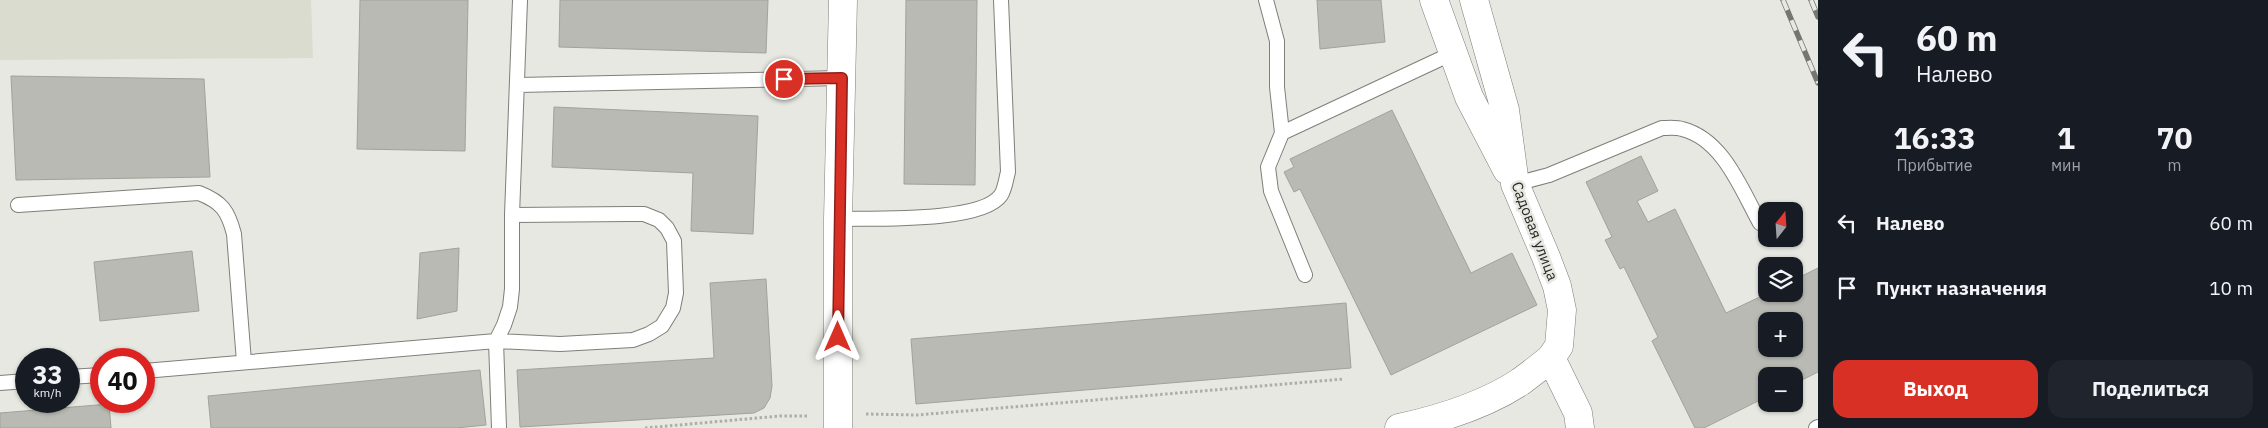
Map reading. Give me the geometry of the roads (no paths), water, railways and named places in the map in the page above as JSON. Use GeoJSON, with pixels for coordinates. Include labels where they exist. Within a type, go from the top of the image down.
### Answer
{"type":"FeatureCollection","features":[{"type":"Feature","properties":{"kind":"street"},"geometry":{"type":"LineString","coordinates":[[838,422],[838,219],[843,0]]}},
{"type":"Feature","properties":{"kind":"street"},"geometry":{"type":"LineString","coordinates":[[1434,0],[1469,97],[1514,184]]}},
{"type":"Feature","properties":{"kind":"street","name":"Садовая улица"},"geometry":{"type":"LineString","coordinates":[[1474,0],[1506,110],[1514,184],[1557,286],[1562,310],[1559,346],[1551,358]]}},
{"type":"Feature","properties":{"kind":"street"},"geometry":{"type":"LineString","coordinates":[[1399,428],[1428,422],[1491,397],[1519,383],[1551,358],[1578,413],[1580,428]]}},
{"type":"Feature","properties":{"kind":"lane"},"geometry":{"type":"LineString","coordinates":[[498,428],[496,341],[510,307],[520,0]]}},
{"type":"Feature","properties":{"kind":"lane"},"geometry":{"type":"LineString","coordinates":[[838,219],[953,215],[980,209],[1001,195],[1008,172],[1001,0]]}},
{"type":"Feature","properties":{"kind":"lane"},"geometry":{"type":"LineString","coordinates":[[1266,0],[1277,41],[1277,87],[1282,133],[1268,167],[1271,191],[1305,275]]}},
{"type":"Feature","properties":{"kind":"lane"},"geometry":{"type":"LineString","coordinates":[[1282,133],[1453,53]]}},
{"type":"Feature","properties":{"kind":"lane"},"geometry":{"type":"LineString","coordinates":[[518,85],[842,78]]}},
{"type":"Feature","properties":{"kind":"lane"},"geometry":{"type":"LineString","coordinates":[[1514,184],[1549,175],[1662,128],[1681,128],[1708,141],[1722,156],[1758,219]]}},
{"type":"Feature","properties":{"kind":"lane"},"geometry":{"type":"LineString","coordinates":[[18,204],[199,192],[211,197],[221,205],[229,216],[234,234],[244,362]]}},
{"type":"Feature","properties":{"kind":"lane"},"geometry":{"type":"LineString","coordinates":[[155,370],[496,341],[560,344],[633,340],[649,334],[662,326],[673,308],[676,293],[674,241],[667,228],[659,220],[644,214],[512,215]]}},
{"type":"Feature","properties":{"kind":"lane"},"geometry":{"type":"LineString","coordinates":[[0,383],[15,382]]}},
{"type":"Feature","properties":{"kind":"railway"},"geometry":{"type":"LineString","coordinates":[[1783,0],[1818,83]]}},
{"type":"Feature","properties":{"kind":"railway"},"geometry":{"type":"LineString","coordinates":[[1811,0],[1818,17]]}}]}
